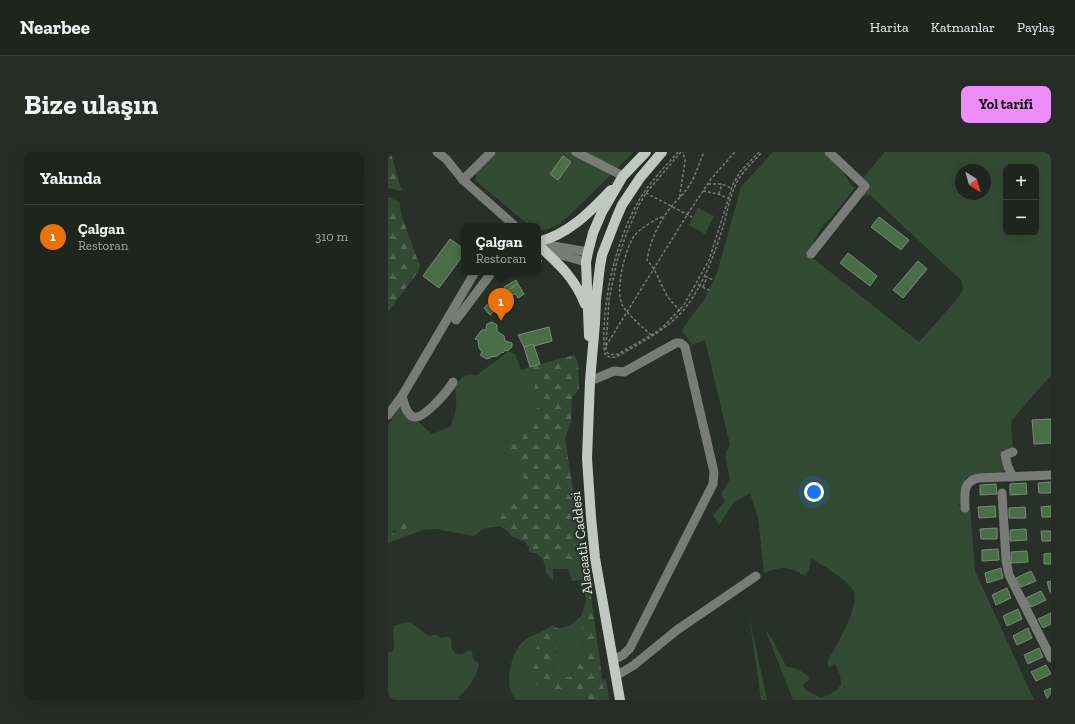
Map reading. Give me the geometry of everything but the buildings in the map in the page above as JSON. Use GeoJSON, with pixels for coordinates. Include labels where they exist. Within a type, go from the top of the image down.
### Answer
{"type":"FeatureCollection","features":[{"type":"Feature","properties":{"kind":"main road"},"geometry":{"type":"LineString","coordinates":[[541,243],[555,237],[577,223],[646,152]]}},
{"type":"Feature","properties":{"kind":"main road","name":"Alacaatlı Caddesi"},"geometry":{"type":"LineString","coordinates":[[620,700],[595,558],[591,517],[587,458],[590,381],[602,255],[622,205],[640,178],[662,152]]}},
{"type":"Feature","properties":{"kind":"main road","name":"Alacaatlı Caddesi"},"geometry":{"type":"LineString","coordinates":[[590,381],[587,307],[587,257],[593,233],[602,212],[623,176]]}},
{"type":"Feature","properties":{"kind":"main road"},"geometry":{"type":"LineString","coordinates":[[541,247],[570,276],[578,288],[587,307]]}},
{"type":"Feature","properties":{"kind":"main road"},"geometry":{"type":"LineString","coordinates":[[587,257],[602,255]]}},
{"type":"Feature","properties":{"kind":"main road"},"geometry":{"type":"LineString","coordinates":[[587,257],[600,266]]}},
{"type":"Feature","properties":{"kind":"street"},"geometry":{"type":"LineString","coordinates":[[437,152],[446,159],[463,180],[504,222]]}},
{"type":"Feature","properties":{"kind":"street"},"geometry":{"type":"LineString","coordinates":[[463,180],[491,152]]}},
{"type":"Feature","properties":{"kind":"street"},"geometry":{"type":"LineString","coordinates":[[576,152],[623,176]]}},
{"type":"Feature","properties":{"kind":"street"},"geometry":{"type":"LineString","coordinates":[[811,254],[865,186],[829,152]]}},
{"type":"Feature","properties":{"kind":"street"},"geometry":{"type":"LineString","coordinates":[[541,245],[587,257]]}},
{"type":"Feature","properties":{"kind":"street"},"geometry":{"type":"LineString","coordinates":[[388,415],[402,396],[473,275]]}},
{"type":"Feature","properties":{"kind":"street"},"geometry":{"type":"LineString","coordinates":[[456,320],[490,275]]}},
{"type":"Feature","properties":{"kind":"street"},"geometry":{"type":"LineString","coordinates":[[590,381],[614,371],[624,372],[679,342],[683,345],[686,354],[714,472],[713,484],[630,648],[623,655],[613,660]]}},
{"type":"Feature","properties":{"kind":"street"},"geometry":{"type":"LineString","coordinates":[[402,396],[406,409],[411,415],[414,417],[420,416],[427,412],[448,390],[453,382]]}},
{"type":"Feature","properties":{"kind":"street"},"geometry":{"type":"LineString","coordinates":[[1013,452],[1006,455],[1008,467],[1013,477]]}},
{"type":"Feature","properties":{"kind":"street"},"geometry":{"type":"LineString","coordinates":[[965,508],[966,489],[970,481],[979,478],[1051,475]]}},
{"type":"Feature","properties":{"kind":"street"},"geometry":{"type":"LineString","coordinates":[[1002,493],[1006,560],[1009,575],[1051,658]]}},
{"type":"Feature","properties":{"kind":"street"},"geometry":{"type":"LineString","coordinates":[[616,676],[634,665],[682,626],[756,576]]}},
{"type":"Feature","properties":{"kind":"path"},"geometry":{"type":"LineString","coordinates":[[678,152],[661,171],[638,202],[624,233],[614,261],[604,325],[604,349],[605,354],[610,358],[614,358],[652,336],[680,312],[699,285],[713,259],[736,179],[740,172],[759,152]]}},
{"type":"Feature","properties":{"kind":"path"},"geometry":{"type":"LineString","coordinates":[[652,336],[618,354],[613,355],[607,352],[606,346],[609,300],[617,261],[626,235],[645,192],[682,152],[685,161],[680,197]]}},
{"type":"Feature","properties":{"kind":"path"},"geometry":{"type":"LineString","coordinates":[[680,312],[667,296],[654,269],[647,260],[652,241],[661,221],[689,186],[704,152]]}},
{"type":"Feature","properties":{"kind":"path"},"geometry":{"type":"LineString","coordinates":[[604,349],[608,345],[687,215],[708,184],[735,152]]}},
{"type":"Feature","properties":{"kind":"path"},"geometry":{"type":"LineString","coordinates":[[733,188],[741,176],[762,152]]}},
{"type":"Feature","properties":{"kind":"path"},"geometry":{"type":"LineString","coordinates":[[708,184],[722,184],[733,188]]}},
{"type":"Feature","properties":{"kind":"path"},"geometry":{"type":"LineString","coordinates":[[718,194],[722,184]]}},
{"type":"Feature","properties":{"kind":"path"},"geometry":{"type":"LineString","coordinates":[[703,191],[730,198]]}},
{"type":"Feature","properties":{"kind":"path"},"geometry":{"type":"LineString","coordinates":[[645,192],[692,217]]}},
{"type":"Feature","properties":{"kind":"path"},"geometry":{"type":"LineString","coordinates":[[680,312],[709,260],[730,198]]}},
{"type":"Feature","properties":{"kind":"path"},"geometry":{"type":"LineString","coordinates":[[652,336],[627,312],[622,304],[620,296],[621,275],[625,254],[634,237],[640,230],[654,220],[664,217]]}},
{"type":"Feature","properties":{"kind":"path"},"geometry":{"type":"LineString","coordinates":[[701,275],[713,280]]}},
{"type":"Feature","properties":{"kind":"path"},"geometry":{"type":"LineString","coordinates":[[703,287],[707,277]]}},
{"type":"Feature","properties":{"kind":"path"},"geometry":{"type":"LineString","coordinates":[[696,284],[708,290]]}},
{"type":"Feature","properties":{"kind":"green space"},"geometry":{"type":"Polygon","coordinates":[[[496,152],[633,152],[560,224],[546,230],[541,230],[541,223],[526,223],[476,181],[476,171],[496,152]]]}},
{"type":"Feature","properties":{"kind":"green space"},"geometry":{"type":"Polygon","coordinates":[[[773,152],[823,152],[841,168],[851,185],[855,188],[818,233],[812,246],[810,258],[814,259],[919,342],[957,299],[963,290],[962,281],[870,195],[862,196],[871,185],[863,178],[885,152],[1051,152],[1051,375],[1011,421],[1013,449],[1002,450],[1000,457],[1005,465],[1003,475],[967,477],[963,482],[962,501],[959,505],[961,509],[970,508],[975,571],[1034,700],[793,700],[765,629],[773,640],[786,666],[798,669],[809,677],[808,681],[804,683],[803,686],[807,691],[821,698],[827,696],[841,685],[840,675],[835,663],[830,668],[827,662],[846,627],[855,597],[853,590],[846,582],[811,558],[809,570],[805,576],[785,568],[764,573],[758,517],[750,493],[734,502],[719,525],[713,515],[725,501],[721,494],[730,479],[725,454],[730,445],[705,340],[692,345],[682,330],[704,300],[717,273],[741,187],[773,152]]]}},
{"type":"Feature","properties":{"kind":"green space"},"geometry":{"type":"Polygon","coordinates":[[[391,154],[402,191],[388,188],[388,156],[391,154]]]}},
{"type":"Feature","properties":{"kind":"green space"},"geometry":{"type":"Polygon","coordinates":[[[388,197],[399,202],[403,220],[420,266],[418,272],[388,312],[388,197]]]}},
{"type":"Feature","properties":{"kind":"green space"},"geometry":{"type":"Polygon","coordinates":[[[698,208],[714,216],[705,234],[689,225],[698,208]]]}},
{"type":"Feature","properties":{"kind":"green space"},"geometry":{"type":"Polygon","coordinates":[[[509,351],[515,354],[521,370],[530,367],[536,377],[534,390],[539,391],[540,403],[520,443],[516,444],[505,442],[498,451],[521,459],[525,478],[517,492],[506,498],[501,520],[493,527],[483,529],[474,536],[436,529],[423,530],[388,543],[388,536],[390,537],[392,534],[397,533],[393,530],[398,529],[409,522],[388,520],[388,426],[400,405],[411,418],[416,422],[419,422],[432,434],[450,427],[456,406],[454,386],[466,375],[477,375],[509,351]]]}},
{"type":"Feature","properties":{"kind":"green space"},"geometry":{"type":"Polygon","coordinates":[[[574,355],[578,362],[579,389],[572,398],[571,422],[565,439],[582,546],[576,561],[571,563],[543,559],[536,553],[529,552],[529,547],[525,542],[511,536],[508,531],[500,526],[493,527],[501,520],[500,513],[506,497],[517,492],[525,478],[518,474],[521,459],[498,451],[505,442],[516,444],[520,443],[540,403],[537,399],[538,391],[534,390],[536,377],[530,367],[574,355]]]}},
{"type":"Feature","properties":{"kind":"green space"},"geometry":{"type":"Polygon","coordinates":[[[392,519],[397,522],[400,520],[410,522],[405,531],[396,529],[393,531],[397,533],[389,537],[388,520],[392,519]]]}},
{"type":"Feature","properties":{"kind":"green space"},"geometry":{"type":"Polygon","coordinates":[[[582,546],[591,595],[586,602],[582,580],[572,581],[568,569],[553,569],[553,581],[546,573],[543,559],[571,563],[576,561],[582,546]]]}},
{"type":"Feature","properties":{"kind":"green space"},"geometry":{"type":"Polygon","coordinates":[[[591,595],[605,700],[590,700],[533,684],[533,662],[541,632],[552,626],[558,628],[553,674],[559,673],[563,677],[570,677],[574,671],[579,671],[575,663],[575,657],[583,651],[581,616],[586,602],[591,595]]]}},
{"type":"Feature","properties":{"kind":"green space"},"geometry":{"type":"Polygon","coordinates":[[[749,615],[767,700],[761,700],[749,615]]]}},
{"type":"Feature","properties":{"kind":"green space"},"geometry":{"type":"Polygon","coordinates":[[[581,616],[583,651],[579,653],[578,668],[580,672],[572,672],[570,677],[563,677],[553,674],[558,628],[571,625],[581,616]]]}},
{"type":"Feature","properties":{"kind":"green space"},"geometry":{"type":"Polygon","coordinates":[[[410,622],[427,635],[437,635],[439,638],[451,638],[452,648],[455,653],[462,654],[469,650],[472,653],[474,660],[479,663],[474,679],[458,698],[459,700],[388,700],[388,652],[392,652],[394,650],[393,630],[394,626],[410,622]]]}},
{"type":"Feature","properties":{"kind":"green space"},"geometry":{"type":"Polygon","coordinates":[[[541,632],[533,662],[533,684],[590,700],[516,700],[511,692],[510,686],[509,678],[511,663],[521,643],[531,636],[541,632]]]}},
{"type":"Feature","properties":{"kind":"green space"},"geometry":{"type":"Polygon","coordinates":[[[606,678],[609,700],[605,700],[602,681],[606,678]]]}},
{"type":"Feature","properties":{"kind":"place","name":"Çalgan"},"geometry":{"type":"Point","coordinates":[501,321]}}]}
